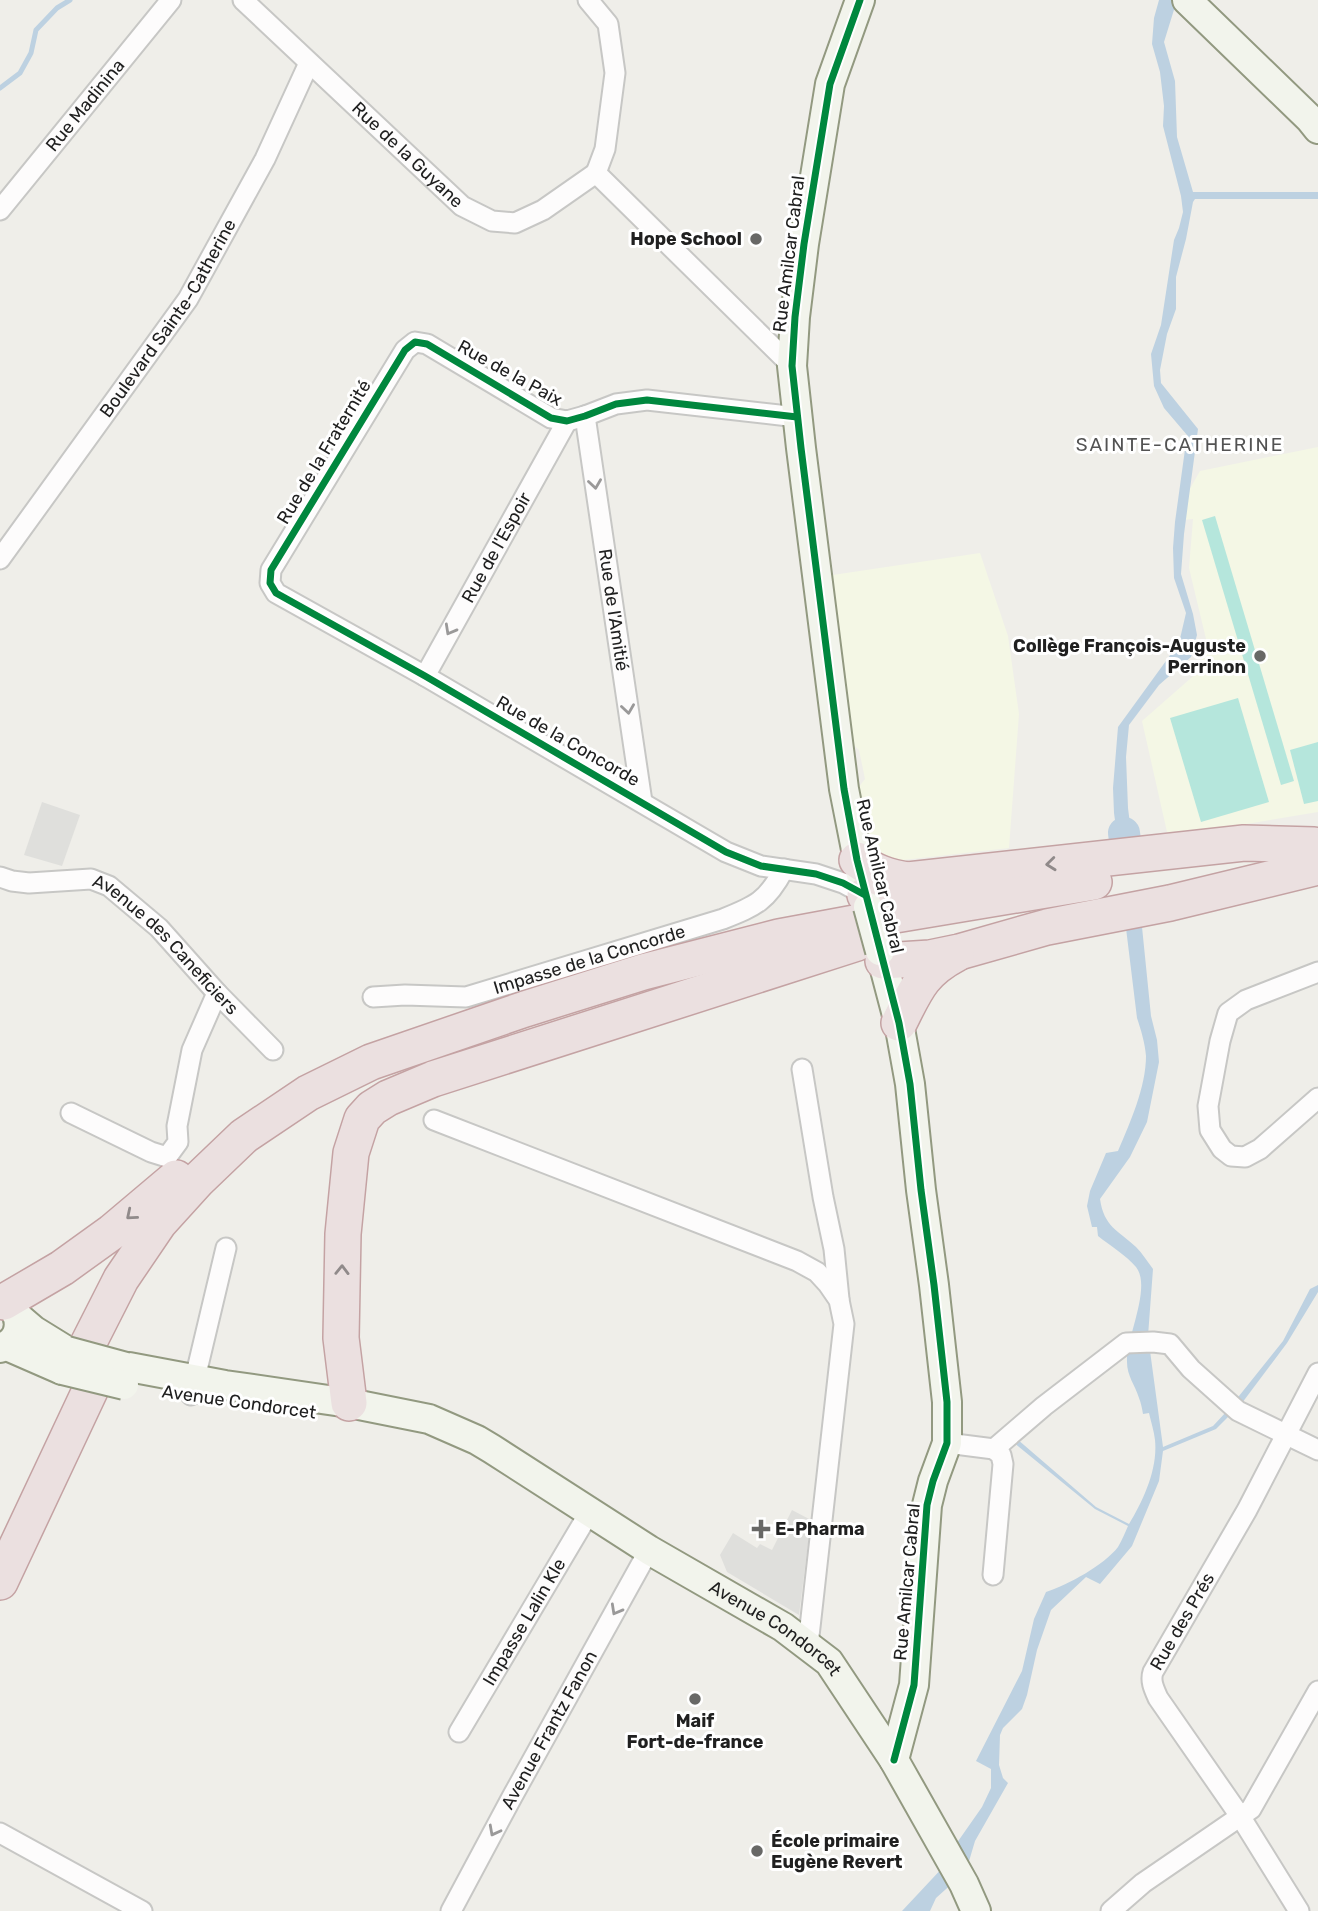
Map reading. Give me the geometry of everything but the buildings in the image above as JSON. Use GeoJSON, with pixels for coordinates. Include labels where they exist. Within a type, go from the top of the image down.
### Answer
{"type":"FeatureCollection","features":[{"type":"Feature","properties":{"kind":"highway"},"geometry":{"type":"LineString","coordinates":[[857,860],[888,877],[908,880],[1244,843],[1317,856]]}},
{"type":"Feature","properties":{"kind":"highway"},"geometry":{"type":"LineString","coordinates":[[7,1307],[112,1232],[263,1106],[296,1085],[322,1076],[643,972],[779,937],[872,931],[1317,856]]}},
{"type":"Feature","properties":{"kind":"highway"},"geometry":{"type":"LineString","coordinates":[[0,1531],[93,1366],[177,1233],[215,1187],[264,1146],[320,1110],[402,1071],[503,1037],[667,986],[872,931],[930,958],[1047,927],[1170,903],[1317,856]]}},
{"type":"Feature","properties":{"kind":"highway"},"geometry":{"type":"LineString","coordinates":[[334,1406],[341,1338],[343,1234],[351,1153],[362,1119],[372,1108],[388,1098],[433,1079],[872,931],[908,880]]}},
{"type":"Feature","properties":{"kind":"highway"},"geometry":{"type":"LineString","coordinates":[[899,1023],[918,985],[928,973],[940,962],[960,952]]}},
{"type":"Feature","properties":{"kind":"highway"},"geometry":{"type":"LineString","coordinates":[[0,1582],[93,1366],[121,1279],[159,1223],[198,1180],[244,1136],[308,1093],[371,1062]]}},
{"type":"Feature","properties":{"kind":"street","name":"Rue Madinina"},"geometry":{"type":"LineString","coordinates":[[0,210],[171,0]]}},
{"type":"Feature","properties":{"kind":"street","name":"Rue de la Guyane"},"geometry":{"type":"LineString","coordinates":[[243,0],[462,205],[492,220],[515,223],[543,210],[596,173]]}},
{"type":"Feature","properties":{"kind":"street"},"geometry":{"type":"LineString","coordinates":[[588,0],[608,24],[615,73],[606,149],[596,173],[793,366]]}},
{"type":"Feature","properties":{"kind":"street","name":"Rue Amilcar Cabral"},"geometry":{"type":"LineString","coordinates":[[860,0],[830,85],[804,244],[795,317],[793,366],[797,417],[843,777],[872,931],[899,1023],[910,1084],[920,1190],[947,1402],[947,1443],[927,1505],[914,1685],[894,1760]]}},
{"type":"Feature","properties":{"kind":"street"},"geometry":{"type":"LineString","coordinates":[[1191,4],[1311,119],[1318,129]]}},
{"type":"Feature","properties":{"kind":"street","name":"Boulevard Sainte-Catherine"},"geometry":{"type":"LineString","coordinates":[[0,559],[188,299],[265,159],[309,62]]}},
{"type":"Feature","properties":{"kind":"street","name":"Rue de la Paix"},"geometry":{"type":"LineString","coordinates":[[415,342],[427,344],[551,418],[576,418]]}},
{"type":"Feature","properties":{"kind":"street","name":"Rue de la Fraternité"},"geometry":{"type":"LineString","coordinates":[[270,583],[271,570],[278,558],[405,350],[415,342]]}},
{"type":"Feature","properties":{"kind":"street"},"geometry":{"type":"LineString","coordinates":[[576,418],[616,404],[647,400],[797,417]]}},
{"type":"Feature","properties":{"kind":"street","name":"Rue de l'Espoir"},"geometry":{"type":"LineString","coordinates":[[425,676],[576,418]]}},
{"type":"Feature","properties":{"kind":"street","name":"Rue de l'Amitié"},"geometry":{"type":"LineString","coordinates":[[576,418],[642,803]]}},
{"type":"Feature","properties":{"kind":"street","name":"Rue de la Concorde"},"geometry":{"type":"LineString","coordinates":[[270,583],[275,593],[425,676],[726,852],[761,866],[816,874],[843,883],[872,931]]}},
{"type":"Feature","properties":{"kind":"street","name":"Impasse de la Concorde"},"geometry":{"type":"LineString","coordinates":[[373,997],[405,995],[466,998],[723,919],[750,908],[765,897],[774,889],[784,869]]}},
{"type":"Feature","properties":{"kind":"street","name":"Avenue des Caneficiers"},"geometry":{"type":"LineString","coordinates":[[0,877],[29,883],[91,879],[109,886],[159,929],[273,1050]]}},
{"type":"Feature","properties":{"kind":"street"},"geometry":{"type":"LineString","coordinates":[[1318,972],[1246,1000],[1228,1013],[1208,1106],[1210,1130],[1222,1149],[1231,1156],[1245,1157],[1260,1149],[1318,1098]]}},
{"type":"Feature","properties":{"kind":"street"},"geometry":{"type":"LineString","coordinates":[[71,1113],[167,1157],[178,1142],[177,1126],[192,1050],[217,993]]}},
{"type":"Feature","properties":{"kind":"street"},"geometry":{"type":"LineString","coordinates":[[802,1069],[834,1249],[844,1324],[808,1645]]}},
{"type":"Feature","properties":{"kind":"street"},"geometry":{"type":"LineString","coordinates":[[434,1120],[797,1261],[817,1272],[839,1300]]}},
{"type":"Feature","properties":{"kind":"street"},"geometry":{"type":"LineString","coordinates":[[192,1387],[226,1248]]}},
{"type":"Feature","properties":{"kind":"street"},"geometry":{"type":"LineString","coordinates":[[3,1347],[18,1334],[20,1326],[7,1307]]}},
{"type":"Feature","properties":{"kind":"street","name":"Avenue Condorcet"},"geometry":{"type":"LineString","coordinates":[[7,1307],[33,1330],[93,1366]]}},
{"type":"Feature","properties":{"kind":"street"},"geometry":{"type":"LineString","coordinates":[[995,1449],[1054,1397],[1126,1343],[1153,1342],[1170,1344],[1191,1369],[1233,1408],[1318,1450]]}},
{"type":"Feature","properties":{"kind":"street","name":"Avenue Condorcet"},"geometry":{"type":"LineString","coordinates":[[3,1347],[192,1387],[429,1419],[477,1440],[649,1550],[783,1627],[829,1662],[894,1760],[964,1884],[976,1911]]}},
{"type":"Feature","properties":{"kind":"street","name":"Rue des Prés"},"geometry":{"type":"LineString","coordinates":[[1299,1911],[1240,1816],[1158,1698],[1152,1685],[1152,1677],[1247,1510],[1318,1373]]}},
{"type":"Feature","properties":{"kind":"street"},"geometry":{"type":"LineString","coordinates":[[947,1443],[995,1449],[1001,1455],[1003,1464],[992,1576]]}},
{"type":"Feature","properties":{"kind":"street","name":"Impasse Lalin Kle"},"geometry":{"type":"LineString","coordinates":[[460,1732],[589,1513]]}},
{"type":"Feature","properties":{"kind":"street","name":"Avenue Frantz Fanon"},"geometry":{"type":"LineString","coordinates":[[451,1911],[649,1550]]}},
{"type":"Feature","properties":{"kind":"street"},"geometry":{"type":"LineString","coordinates":[[1111,1911],[1143,1883],[1251,1809],[1318,1691]]}},
{"type":"Feature","properties":{"kind":"street"},"geometry":{"type":"LineString","coordinates":[[0,1833],[142,1911]]}},
{"type":"Feature","properties":{"kind":"shaded area"},"geometry":{"type":"Polygon","coordinates":[[[1159,0],[1177,0],[1164,42],[1175,81],[1177,137],[1193,192],[1318,192],[1318,199],[1195,199],[1193,202],[1176,277],[1176,309],[1167,334],[1160,370],[1161,383],[1198,429],[1181,574],[1197,635],[1191,657],[1159,685],[1129,725],[1126,757],[1131,832],[1117,835],[1113,788],[1118,727],[1179,643],[1186,613],[1174,578],[1173,548],[1187,435],[1164,408],[1154,386],[1151,354],[1161,325],[1174,240],[1183,212],[1163,126],[1164,106],[1160,72],[1152,44],[1154,18],[1159,0]]]}},
{"type":"Feature","properties":{"kind":"shaded area","name":"Collège François-Auguste Perrinon"},"geometry":{"type":"Polygon","coordinates":[[[1318,447],[1318,812],[1205,831],[1167,832],[1142,721],[1199,671],[1206,639],[1189,568],[1193,519],[1182,520],[1180,506],[1200,471],[1318,447]]]}},
{"type":"Feature","properties":{"kind":"shaded area"},"geometry":{"type":"Polygon","coordinates":[[[1215,516],[1294,781],[1281,785],[1202,520],[1215,516]]]}},
{"type":"Feature","properties":{"kind":"shaded area"},"geometry":{"type":"Polygon","coordinates":[[[980,553],[1008,636],[1019,714],[1009,848],[894,861],[864,843],[858,788],[865,779],[859,750],[848,740],[826,576],[980,553]]]}},
{"type":"Feature","properties":{"kind":"shaded area"},"geometry":{"type":"Polygon","coordinates":[[[1238,698],[1269,802],[1201,822],[1170,718],[1238,698]]]}},
{"type":"Feature","properties":{"kind":"shaded area"},"geometry":{"type":"Polygon","coordinates":[[[1318,742],[1318,801],[1304,804],[1290,750],[1318,742]]]}},
{"type":"Feature","properties":{"kind":"shaded area"},"geometry":{"type":"Polygon","coordinates":[[[42,802],[80,815],[62,866],[24,855],[42,802]]]}},
{"type":"Feature","properties":{"kind":"shaded area"},"geometry":{"type":"Polygon","coordinates":[[[1141,917],[1151,1016],[1159,1062],[1147,1122],[1130,1157],[1100,1199],[1108,1222],[1136,1247],[1153,1269],[1148,1336],[1163,1447],[1213,1426],[1283,1341],[1310,1289],[1318,1285],[1318,1292],[1287,1343],[1242,1403],[1216,1429],[1163,1451],[1159,1481],[1132,1546],[1100,1584],[1086,1577],[1051,1610],[1037,1650],[1022,1709],[1003,1728],[1000,1735],[999,1765],[1003,1778],[1008,1783],[975,1841],[967,1868],[936,1898],[930,1911],[902,1911],[946,1864],[991,1788],[991,1769],[976,1761],[1022,1671],[1034,1619],[1046,1592],[1065,1585],[1104,1561],[1118,1547],[1128,1526],[1095,1509],[1013,1442],[1017,1439],[1096,1507],[1129,1524],[1152,1473],[1155,1451],[1153,1430],[1149,1413],[1143,1414],[1127,1362],[1140,1300],[1140,1276],[1132,1263],[1098,1236],[1097,1227],[1092,1227],[1087,1206],[1090,1191],[1106,1153],[1118,1151],[1143,1080],[1146,1056],[1137,1018],[1125,920],[1141,917]]]}},
{"type":"Feature","properties":{"kind":"shaded area"},"geometry":{"type":"Polygon","coordinates":[[[792,1510],[811,1520],[799,1615],[727,1572],[720,1555],[733,1533],[757,1548],[760,1544],[772,1550],[792,1510]]]}},
{"type":"Feature","properties":{"kind":"waterway"},"geometry":{"type":"LineString","coordinates":[[0,88],[20,73],[31,53],[36,30],[57,8],[70,0]]}},
{"type":"Feature","properties":{"kind":"waterway"},"geometry":{"type":"LineString","coordinates":[[1124,833],[1126,848]]}},
{"type":"Feature","properties":{"kind":"cycle path"},"geometry":{"type":"LineString","coordinates":[[860,0],[830,84],[804,244],[792,366],[844,789],[857,860],[899,1023],[910,1084],[947,1402],[947,1443],[927,1505],[914,1685],[894,1760]]}},
{"type":"Feature","properties":{"kind":"cycle path"},"geometry":{"type":"LineString","coordinates":[[797,417],[647,400],[616,404],[567,421],[551,418],[427,344],[415,342],[405,350],[271,570],[270,583],[276,593],[425,676],[726,852],[761,866],[816,874],[843,883],[865,895]]}},
{"type":"Feature","properties":{"kind":"place","name":"Hope School"},"geometry":{"type":"Point","coordinates":[756,239]}},
{"type":"Feature","properties":{"kind":"place","name":"Collège François-Auguste Perrinon"},"geometry":{"type":"Point","coordinates":[1260,656]}},
{"type":"Feature","properties":{"kind":"place","name":"E-Pharma"},"geometry":{"type":"Point","coordinates":[761,1529]}},
{"type":"Feature","properties":{"kind":"place","name":"Maif Fort-de-france"},"geometry":{"type":"Point","coordinates":[695,1699]}},
{"type":"Feature","properties":{"kind":"place","name":"École primaire Eugène Revert"},"geometry":{"type":"Point","coordinates":[757,1851]}},
{"type":"Feature","properties":{"kind":"district","name":"SAINTE-CATHERINE"},"geometry":{"type":"Point","coordinates":[1180,444]}}]}
